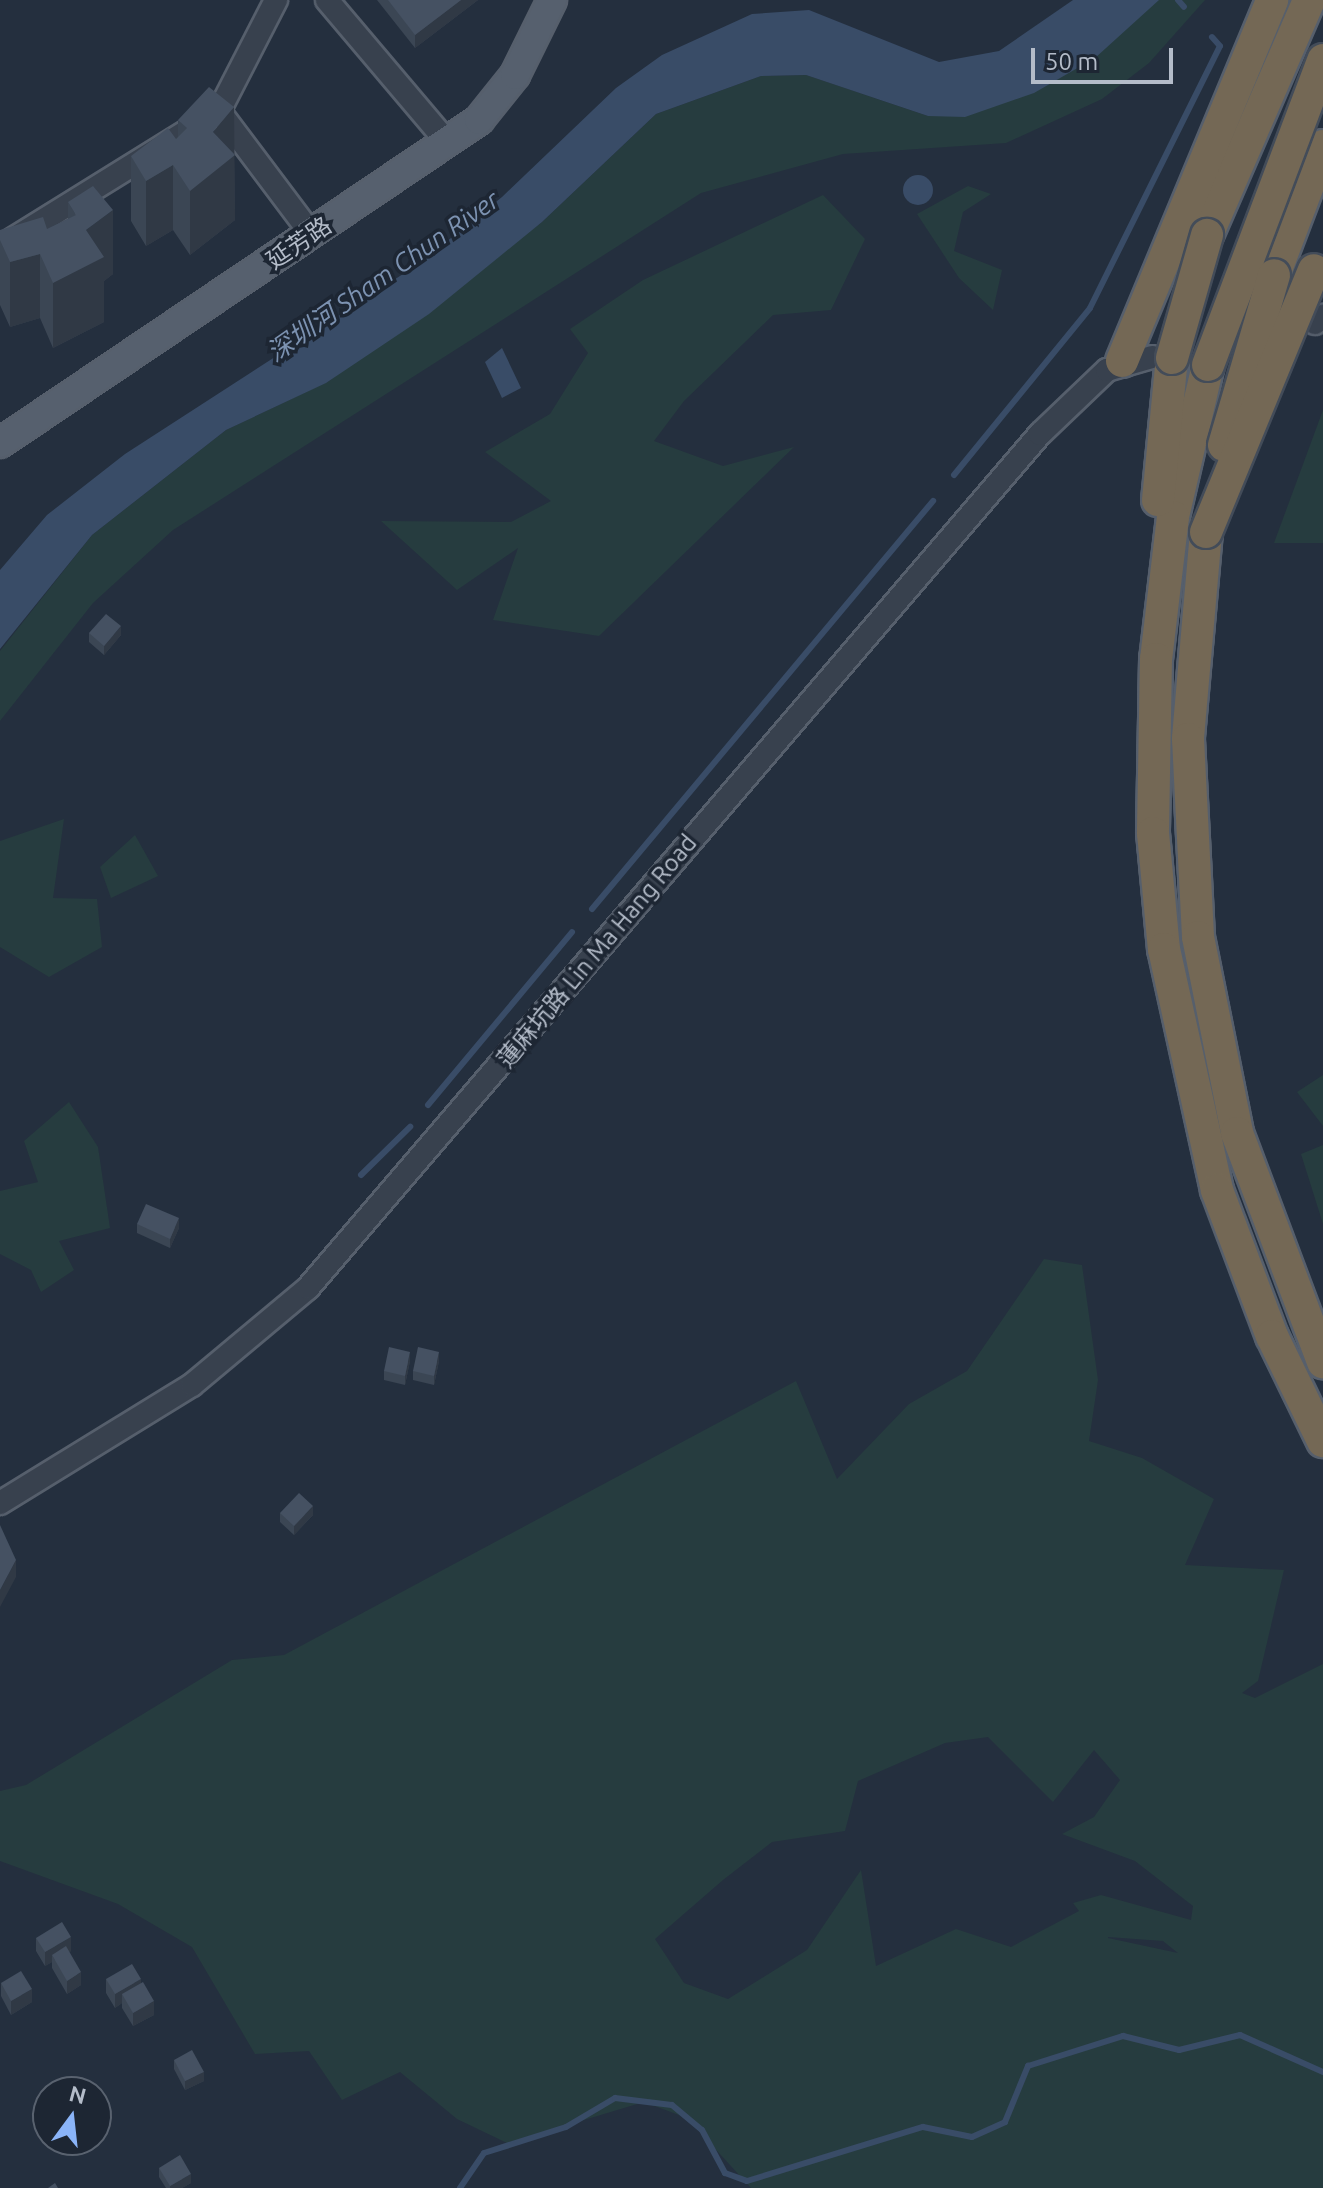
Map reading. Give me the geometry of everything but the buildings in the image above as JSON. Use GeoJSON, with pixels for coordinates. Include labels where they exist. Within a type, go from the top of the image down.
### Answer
{"type":"FeatureCollection","features":[{"type":"Feature","properties":{"kind":"highway"},"geometry":{"type":"LineString","coordinates":[[1137,359],[1272,0]]}},
{"type":"Feature","properties":{"kind":"highway"},"geometry":{"type":"LineString","coordinates":[[1309,0],[1207,235],[1168,375],[1156,535],[1160,611],[1153,833],[1175,1018],[1234,1242],[1323,1441]]}},
{"type":"Feature","properties":{"kind":"highway"},"geometry":{"type":"LineString","coordinates":[[1160,611],[1200,393],[1323,60]]}},
{"type":"Feature","properties":{"kind":"highway"},"geometry":{"type":"LineString","coordinates":[[1323,146],[1242,375],[1206,532],[1188,739],[1198,937],[1237,1133],[1323,1362]]}},
{"type":"Feature","properties":{"kind":"highway"},"geometry":{"type":"LineString","coordinates":[[1206,532],[1323,249]]}},
{"type":"Feature","properties":{"kind":"main road","name":"延芳路"},"geometry":{"type":"LineString","coordinates":[[0,443],[479,120],[515,75],[552,0]]}},
{"type":"Feature","properties":{"kind":"street"},"geometry":{"type":"LineString","coordinates":[[0,247],[219,111],[276,0]]}},
{"type":"Feature","properties":{"kind":"street"},"geometry":{"type":"LineString","coordinates":[[327,0],[447,142]]}},
{"type":"Feature","properties":{"kind":"street"},"geometry":{"type":"LineString","coordinates":[[219,111],[312,235]]}},
{"type":"Feature","properties":{"kind":"street","name":"蓮麻坑路 Lin Ma Hang Road"},"geometry":{"type":"LineString","coordinates":[[0,1503],[192,1385],[308,1288],[1040,434],[1137,359]]}},
{"type":"Feature","properties":{"kind":"green space"},"geometry":{"type":"Polygon","coordinates":[[[1156,0],[1205,0],[1149,63],[1102,99],[1006,143],[843,154],[701,193],[173,530],[93,603],[0,721],[0,651],[92,535],[226,430],[329,381],[542,222],[656,114],[761,76],[806,75],[928,116],[1156,0]]]}},
{"type":"Feature","properties":{"kind":"green space"},"geometry":{"type":"Polygon","coordinates":[[[968,186],[991,194],[963,212],[954,251],[1002,270],[993,310],[959,278],[917,214],[968,186]]]}},
{"type":"Feature","properties":{"kind":"green space"},"geometry":{"type":"Polygon","coordinates":[[[823,195],[865,239],[831,310],[773,315],[684,401],[654,441],[723,466],[794,447],[599,636],[493,620],[518,548],[457,590],[381,521],[511,522],[551,501],[485,452],[550,414],[588,353],[570,329],[643,280],[823,195]]]}},
{"type":"Feature","properties":{"kind":"green space"},"geometry":{"type":"Polygon","coordinates":[[[1323,410],[1323,543],[1274,543],[1323,410]]]}},
{"type":"Feature","properties":{"kind":"green space"},"geometry":{"type":"Polygon","coordinates":[[[64,819],[53,898],[97,899],[102,947],[49,977],[0,947],[0,841],[64,819]]]}},
{"type":"Feature","properties":{"kind":"green space"},"geometry":{"type":"Polygon","coordinates":[[[135,835],[158,876],[111,898],[100,867],[135,835]]]}},
{"type":"Feature","properties":{"kind":"green space"},"geometry":{"type":"Polygon","coordinates":[[[1323,1075],[1323,1126],[1297,1092],[1323,1075]]]}},
{"type":"Feature","properties":{"kind":"green space"},"geometry":{"type":"Polygon","coordinates":[[[69,1102],[98,1147],[110,1228],[59,1241],[74,1270],[41,1292],[31,1270],[0,1254],[0,1191],[38,1182],[24,1141],[69,1102]]]}},
{"type":"Feature","properties":{"kind":"green space"},"geometry":{"type":"Polygon","coordinates":[[[1323,1145],[1323,1224],[1301,1154],[1323,1145]]]}},
{"type":"Feature","properties":{"kind":"green space"},"geometry":{"type":"Polygon","coordinates":[[[1044,1259],[1082,1265],[1098,1380],[1089,1441],[1142,1458],[1214,1499],[1185,1565],[1284,1570],[1258,1681],[1242,1693],[1255,1698],[1323,1664],[1323,2188],[751,2188],[687,2118],[644,2102],[507,2143],[457,2119],[400,2072],[342,2100],[309,2051],[255,2054],[192,1947],[118,1904],[0,1861],[0,1791],[26,1785],[232,1660],[284,1655],[796,1381],[837,1479],[909,1404],[967,1371],[1044,1259]],[[988,1737],[945,1743],[858,1781],[845,1831],[772,1842],[723,1880],[655,1939],[684,1983],[728,1999],[807,1950],[861,1870],[876,1966],[956,1929],[1011,1947],[1079,1911],[1073,1903],[1101,1895],[1191,1920],[1193,1906],[1135,1861],[1062,1834],[1094,1817],[1120,1780],[1094,1750],[1053,1802],[988,1737]],[[1108,1938],[1178,1953],[1163,1941],[1108,1938]]]}},
{"type":"Feature","properties":{"kind":"water"},"geometry":{"type":"Polygon","coordinates":[[[1073,0],[1159,0],[1095,58],[1034,93],[965,117],[928,116],[806,75],[761,76],[656,114],[542,222],[429,314],[326,383],[226,430],[92,535],[0,649],[0,570],[47,515],[125,454],[420,263],[502,197],[616,88],[662,55],[752,14],[809,10],[939,62],[999,51],[1073,0]]]}},
{"type":"Feature","properties":{"kind":"water"},"geometry":{"type":"Polygon","coordinates":[[[918,175],[929,179],[933,190],[929,201],[918,205],[907,201],[903,190],[907,179],[918,175]]]}},
{"type":"Feature","properties":{"kind":"water"},"geometry":{"type":"Polygon","coordinates":[[[502,348],[521,388],[502,398],[485,362],[502,348]]]}},
{"type":"Feature","properties":{"kind":"waterway"},"geometry":{"type":"LineString","coordinates":[[1178,0],[1184,7]]}},
{"type":"Feature","properties":{"kind":"waterway"},"geometry":{"type":"LineString","coordinates":[[954,475],[1090,308],[1220,46],[1212,37]]}},
{"type":"Feature","properties":{"kind":"waterway"},"geometry":{"type":"LineString","coordinates":[[592,909],[933,501]]}},
{"type":"Feature","properties":{"kind":"waterway"},"geometry":{"type":"LineString","coordinates":[[428,1105],[572,932]]}},
{"type":"Feature","properties":{"kind":"waterway"},"geometry":{"type":"LineString","coordinates":[[361,1175],[410,1127]]}},
{"type":"Feature","properties":{"kind":"waterway"},"geometry":{"type":"LineString","coordinates":[[460,2188],[484,2153],[566,2127],[615,2098],[672,2105],[702,2130],[725,2173],[747,2181],[923,2127],[972,2137],[1005,2122],[1028,2066],[1123,2036],[1179,2050],[1240,2035],[1323,2072]]}},
{"type":"Feature","properties":{"kind":"water label","name":"深圳河 Sham Chun River"},"geometry":{"type":"Point","coordinates":[383,276]}}]}
